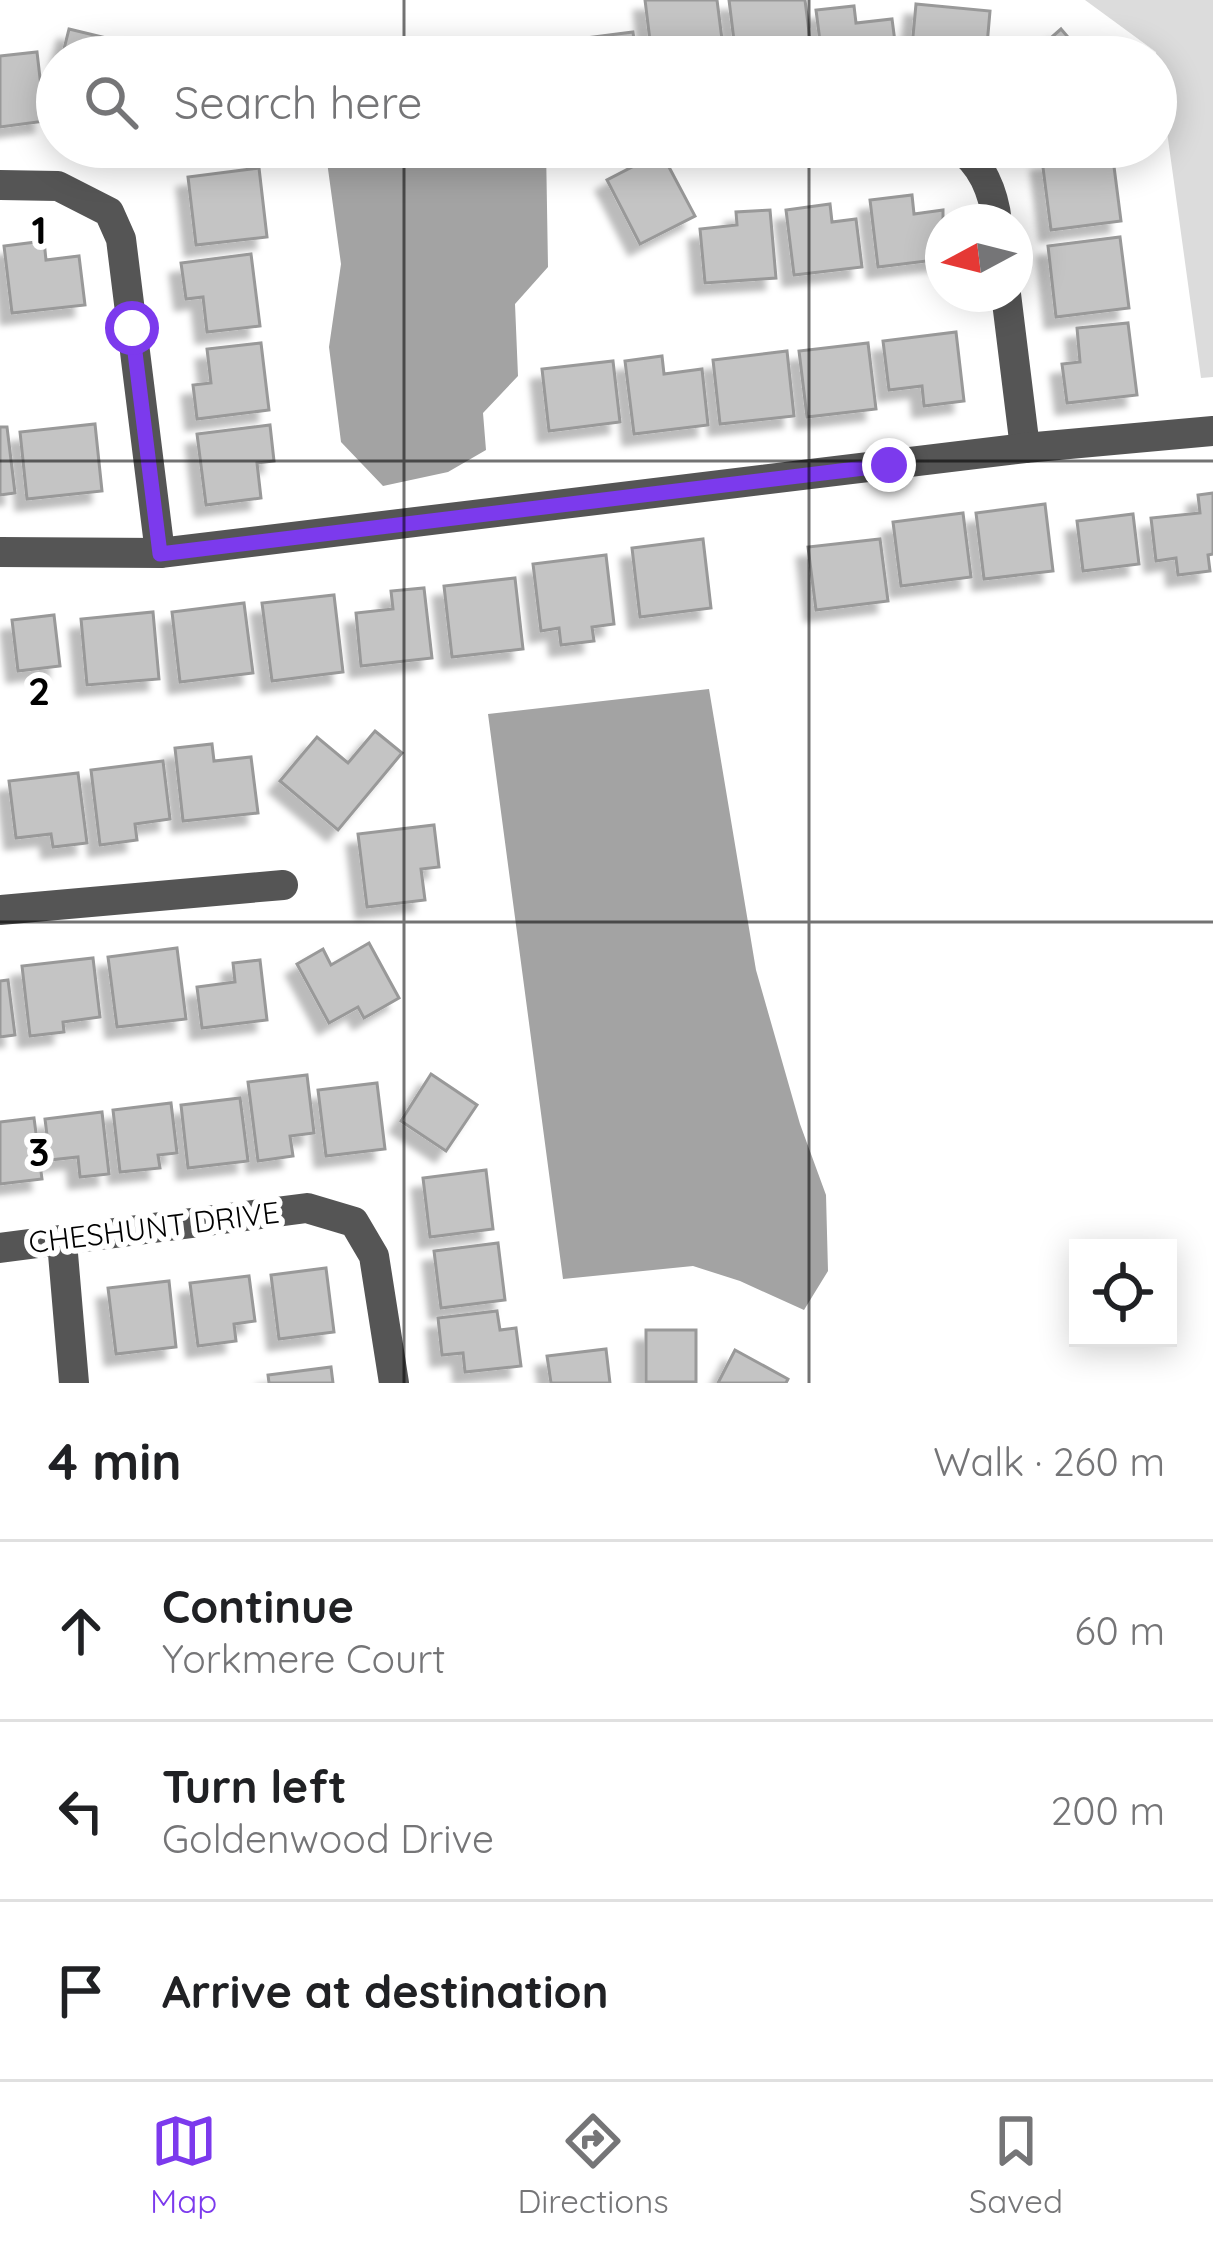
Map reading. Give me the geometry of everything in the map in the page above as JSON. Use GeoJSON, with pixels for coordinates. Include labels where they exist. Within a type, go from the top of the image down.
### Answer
{"type":"FeatureCollection","features":[{"type":"Feature","properties":{"kind":"street"},"geometry":{"type":"LineString","coordinates":[[978,168],[995,204]]}},
{"type":"Feature","properties":{"kind":"street"},"geometry":{"type":"LineString","coordinates":[[0,185],[58,186],[109,212],[121,238],[160,554]]}},
{"type":"Feature","properties":{"kind":"street"},"geometry":{"type":"LineString","coordinates":[[1008,312],[1025,448]]}},
{"type":"Feature","properties":{"kind":"street"},"geometry":{"type":"LineString","coordinates":[[0,552],[160,554],[1025,448],[1213,430]]}},
{"type":"Feature","properties":{"kind":"street"},"geometry":{"type":"LineString","coordinates":[[0,910],[283,885]]}},
{"type":"Feature","properties":{"kind":"street","name":"CHESHUNT DRIVE"},"geometry":{"type":"LineString","coordinates":[[0,1248],[307,1208],[353,1222],[374,1256],[394,1383]]}},
{"type":"Feature","properties":{"kind":"street"},"geometry":{"type":"LineString","coordinates":[[62,1242],[74,1383]]}},
{"type":"Feature","properties":{"kind":"shaded area"},"geometry":{"type":"Polygon","coordinates":[[[1085,0],[1213,0],[1213,377],[1201,378],[1172,168],[1177,168],[1177,36],[1134,36],[1085,0]]]}},
{"type":"Feature","properties":{"kind":"shaded area"},"geometry":{"type":"Polygon","coordinates":[[[328,168],[546,168],[548,267],[515,304],[518,376],[483,413],[486,450],[448,472],[383,486],[341,442],[329,347],[341,264],[328,168]]]}},
{"type":"Feature","properties":{"kind":"shaded area"},"geometry":{"type":"Polygon","coordinates":[[[709,689],[756,970],[800,1124],[826,1195],[828,1271],[804,1310],[693,1266],[563,1279],[488,714],[709,689]]]}},
{"type":"Feature","properties":{"kind":"building"},"geometry":{"type":"Polygon","coordinates":[[[645,0],[717,0],[722,36],[649,36],[645,0]]]}},
{"type":"Feature","properties":{"kind":"building"},"geometry":{"type":"Polygon","coordinates":[[[729,0],[805,0],[810,36],[733,36],[729,0]]]}},
{"type":"Feature","properties":{"kind":"building"},"geometry":{"type":"Polygon","coordinates":[[[916,4],[990,11],[988,36],[913,36],[916,4]]]}},
{"type":"Feature","properties":{"kind":"building"},"geometry":{"type":"Polygon","coordinates":[[[854,6],[856,23],[892,19],[894,36],[819,36],[816,10],[854,6]]]}},
{"type":"Feature","properties":{"kind":"building"},"geometry":{"type":"Polygon","coordinates":[[[69,29],[98,36],[67,36],[69,29]]]}},
{"type":"Feature","properties":{"kind":"building"},"geometry":{"type":"Polygon","coordinates":[[[36,52],[36,122],[0,127],[0,56],[36,52]]]}},
{"type":"Feature","properties":{"kind":"building"},"geometry":{"type":"Polygon","coordinates":[[[259,168],[267,237],[196,245],[188,177],[259,168]]]}},
{"type":"Feature","properties":{"kind":"building"},"geometry":{"type":"Polygon","coordinates":[[[630,168],[670,168],[695,216],[640,244],[607,180],[630,168]]]}},
{"type":"Feature","properties":{"kind":"building"},"geometry":{"type":"Polygon","coordinates":[[[1043,168],[1114,168],[1121,221],[1051,230],[1043,168]]]}},
{"type":"Feature","properties":{"kind":"building"},"geometry":{"type":"Polygon","coordinates":[[[912,195],[914,214],[925,212],[925,261],[878,267],[870,200],[912,195]]]}},
{"type":"Feature","properties":{"kind":"building"},"geometry":{"type":"Polygon","coordinates":[[[830,204],[832,222],[856,219],[862,267],[794,275],[786,210],[830,204]]]}},
{"type":"Feature","properties":{"kind":"building"},"geometry":{"type":"Polygon","coordinates":[[[770,210],[776,278],[705,283],[700,229],[737,225],[736,212],[770,210]]]}},
{"type":"Feature","properties":{"kind":"building"},"geometry":{"type":"Polygon","coordinates":[[[1120,237],[1129,308],[1056,317],[1048,246],[1120,237]]]}},
{"type":"Feature","properties":{"kind":"building"},"geometry":{"type":"Polygon","coordinates":[[[44,241],[46,260],[79,256],[85,305],[12,313],[4,246],[44,241]]]}},
{"type":"Feature","properties":{"kind":"building"},"geometry":{"type":"Polygon","coordinates":[[[251,254],[260,326],[207,332],[203,297],[186,299],[181,263],[251,254]]]}},
{"type":"Feature","properties":{"kind":"building"},"geometry":{"type":"Polygon","coordinates":[[[1128,323],[1137,395],[1067,403],[1062,364],[1080,362],[1077,328],[1128,323]]]}},
{"type":"Feature","properties":{"kind":"building"},"geometry":{"type":"Polygon","coordinates":[[[956,332],[964,401],[924,406],[922,386],[889,390],[883,341],[956,332]]]}},
{"type":"Feature","properties":{"kind":"building"},"geometry":{"type":"Polygon","coordinates":[[[261,343],[269,410],[197,419],[193,385],[211,383],[207,349],[261,343]]]}},
{"type":"Feature","properties":{"kind":"building"},"geometry":{"type":"Polygon","coordinates":[[[868,343],[876,409],[807,417],[799,351],[868,343]]]}},
{"type":"Feature","properties":{"kind":"building"},"geometry":{"type":"Polygon","coordinates":[[[787,351],[794,416],[720,424],[713,360],[787,351]]]}},
{"type":"Feature","properties":{"kind":"building"},"geometry":{"type":"Polygon","coordinates":[[[662,356],[664,374],[702,369],[708,425],[634,434],[625,361],[662,356]]]}},
{"type":"Feature","properties":{"kind":"building"},"geometry":{"type":"Polygon","coordinates":[[[613,361],[620,422],[549,431],[542,369],[613,361]]]}},
{"type":"Feature","properties":{"kind":"building"},"geometry":{"type":"Polygon","coordinates":[[[95,424],[102,491],[27,499],[20,432],[95,424]]]}},
{"type":"Feature","properties":{"kind":"building"},"geometry":{"type":"Polygon","coordinates":[[[270,425],[274,461],[257,463],[261,498],[206,505],[197,434],[270,425]]]}},
{"type":"Feature","properties":{"kind":"building"},"geometry":{"type":"Polygon","coordinates":[[[0,427],[7,427],[15,493],[0,495],[0,427]]]}},
{"type":"Feature","properties":{"kind":"building"},"geometry":{"type":"Polygon","coordinates":[[[1213,493],[1210,571],[1178,575],[1176,558],[1156,561],[1151,518],[1200,513],[1198,495],[1213,493]]]}},
{"type":"Feature","properties":{"kind":"building"},"geometry":{"type":"Polygon","coordinates":[[[1045,504],[1053,571],[984,579],[976,513],[1045,504]]]}},
{"type":"Feature","properties":{"kind":"building"},"geometry":{"type":"Polygon","coordinates":[[[963,513],[971,577],[901,586],[893,522],[963,513]]]}},
{"type":"Feature","properties":{"kind":"building"},"geometry":{"type":"Polygon","coordinates":[[[1133,514],[1139,564],[1083,571],[1077,521],[1133,514]]]}},
{"type":"Feature","properties":{"kind":"building"},"geometry":{"type":"Polygon","coordinates":[[[703,539],[711,608],[640,617],[632,548],[703,539]]]}},
{"type":"Feature","properties":{"kind":"building"},"geometry":{"type":"Polygon","coordinates":[[[880,539],[888,601],[816,610],[808,547],[880,539]]]}},
{"type":"Feature","properties":{"kind":"building"},"geometry":{"type":"Polygon","coordinates":[[[606,555],[614,624],[592,627],[594,641],[561,645],[559,628],[541,631],[533,564],[606,555]]]}},
{"type":"Feature","properties":{"kind":"building"},"geometry":{"type":"Polygon","coordinates":[[[515,578],[523,649],[452,657],[444,586],[515,578]]]}},
{"type":"Feature","properties":{"kind":"building"},"geometry":{"type":"Polygon","coordinates":[[[424,588],[432,658],[361,666],[356,613],[393,609],[391,591],[424,588]]]}},
{"type":"Feature","properties":{"kind":"building"},"geometry":{"type":"Polygon","coordinates":[[[334,595],[343,672],[272,681],[262,603],[334,595]]]}},
{"type":"Feature","properties":{"kind":"building"},"geometry":{"type":"Polygon","coordinates":[[[244,603],[253,673],[180,682],[172,612],[244,603]]]}},
{"type":"Feature","properties":{"kind":"building"},"geometry":{"type":"Polygon","coordinates":[[[153,612],[159,679],[87,685],[81,619],[153,612]]]}},
{"type":"Feature","properties":{"kind":"building"},"geometry":{"type":"Polygon","coordinates":[[[54,615],[60,666],[18,671],[12,620],[54,615]]]}},
{"type":"Feature","properties":{"kind":"building"},"geometry":{"type":"Polygon","coordinates":[[[375,731],[402,753],[338,830],[280,781],[317,737],[348,763],[375,731]]]}},
{"type":"Feature","properties":{"kind":"building"},"geometry":{"type":"Polygon","coordinates":[[[212,744],[214,761],[251,757],[258,813],[183,821],[175,748],[212,744]]]}},
{"type":"Feature","properties":{"kind":"building"},"geometry":{"type":"Polygon","coordinates":[[[163,761],[170,819],[135,824],[137,840],[100,845],[91,770],[163,761]]]}},
{"type":"Feature","properties":{"kind":"building"},"geometry":{"type":"Polygon","coordinates":[[[78,773],[87,843],[53,847],[51,834],[16,838],[9,781],[78,773]]]}},
{"type":"Feature","properties":{"kind":"building"},"geometry":{"type":"Polygon","coordinates":[[[434,825],[439,867],[421,869],[425,900],[367,907],[358,834],[434,825]]]}},
{"type":"Feature","properties":{"kind":"building"},"geometry":{"type":"Polygon","coordinates":[[[369,943],[399,998],[364,1018],[358,1007],[329,1023],[297,964],[323,949],[331,965],[369,943]]]}},
{"type":"Feature","properties":{"kind":"building"},"geometry":{"type":"Polygon","coordinates":[[[177,948],[186,1019],[117,1027],[108,957],[177,948]]]}},
{"type":"Feature","properties":{"kind":"building"},"geometry":{"type":"Polygon","coordinates":[[[93,958],[100,1017],[63,1022],[64,1032],[30,1036],[22,966],[93,958]]]}},
{"type":"Feature","properties":{"kind":"building"},"geometry":{"type":"Polygon","coordinates":[[[260,960],[267,1020],[202,1028],[197,987],[235,982],[233,963],[260,960]]]}},
{"type":"Feature","properties":{"kind":"building"},"geometry":{"type":"Polygon","coordinates":[[[8,980],[15,1035],[0,1037],[0,981],[8,980]]]}},
{"type":"Feature","properties":{"kind":"building"},"geometry":{"type":"Polygon","coordinates":[[[431,1074],[477,1105],[446,1151],[401,1121],[431,1074]]]}},
{"type":"Feature","properties":{"kind":"building"},"geometry":{"type":"Polygon","coordinates":[[[307,1075],[314,1133],[290,1136],[293,1156],[258,1161],[248,1082],[307,1075]]]}},
{"type":"Feature","properties":{"kind":"building"},"geometry":{"type":"Polygon","coordinates":[[[377,1083],[385,1149],[326,1156],[318,1090],[377,1083]]]}},
{"type":"Feature","properties":{"kind":"building"},"geometry":{"type":"Polygon","coordinates":[[[240,1098],[248,1161],[188,1168],[181,1105],[240,1098]]]}},
{"type":"Feature","properties":{"kind":"building"},"geometry":{"type":"Polygon","coordinates":[[[171,1103],[177,1153],[158,1155],[160,1168],[120,1172],[113,1110],[171,1103]]]}},
{"type":"Feature","properties":{"kind":"building"},"geometry":{"type":"Polygon","coordinates":[[[102,1112],[109,1174],[80,1177],[78,1157],[50,1160],[45,1119],[102,1112]]]}},
{"type":"Feature","properties":{"kind":"building"},"geometry":{"type":"Polygon","coordinates":[[[34,1118],[42,1179],[0,1184],[0,1122],[34,1118]]]}},
{"type":"Feature","properties":{"kind":"building"},"geometry":{"type":"Polygon","coordinates":[[[486,1170],[493,1229],[430,1237],[423,1178],[486,1170]]]}},
{"type":"Feature","properties":{"kind":"building"},"geometry":{"type":"Polygon","coordinates":[[[498,1243],[505,1300],[441,1308],[434,1251],[498,1243]]]}},
{"type":"Feature","properties":{"kind":"building"},"geometry":{"type":"Polygon","coordinates":[[[326,1268],[334,1332],[279,1339],[271,1275],[326,1268]]]}},
{"type":"Feature","properties":{"kind":"building"},"geometry":{"type":"Polygon","coordinates":[[[249,1276],[255,1321],[234,1324],[236,1341],[198,1346],[190,1283],[249,1276]]]}},
{"type":"Feature","properties":{"kind":"building"},"geometry":{"type":"Polygon","coordinates":[[[169,1281],[176,1347],[116,1354],[108,1288],[169,1281]]]}},
{"type":"Feature","properties":{"kind":"building"},"geometry":{"type":"Polygon","coordinates":[[[497,1311],[500,1330],[516,1328],[521,1366],[465,1372],[463,1353],[442,1355],[438,1318],[497,1311]]]}},
{"type":"Feature","properties":{"kind":"building"},"geometry":{"type":"Polygon","coordinates":[[[646,1330],[696,1330],[696,1382],[646,1382],[646,1330]]]}},
{"type":"Feature","properties":{"kind":"building"},"geometry":{"type":"Polygon","coordinates":[[[606,1349],[610,1383],[551,1383],[547,1356],[606,1349]]]}},
{"type":"Feature","properties":{"kind":"building"},"geometry":{"type":"Polygon","coordinates":[[[735,1350],[788,1379],[786,1383],[718,1383],[735,1350]]]}},
{"type":"Feature","properties":{"kind":"building"},"geometry":{"type":"Polygon","coordinates":[[[331,1367],[333,1383],[269,1383],[268,1375],[331,1367]]]}},
{"type":"Feature","properties":{"kind":"route"},"geometry":{"type":"LineString","coordinates":[[132,328],[160,554],[889,465]]}}]}
